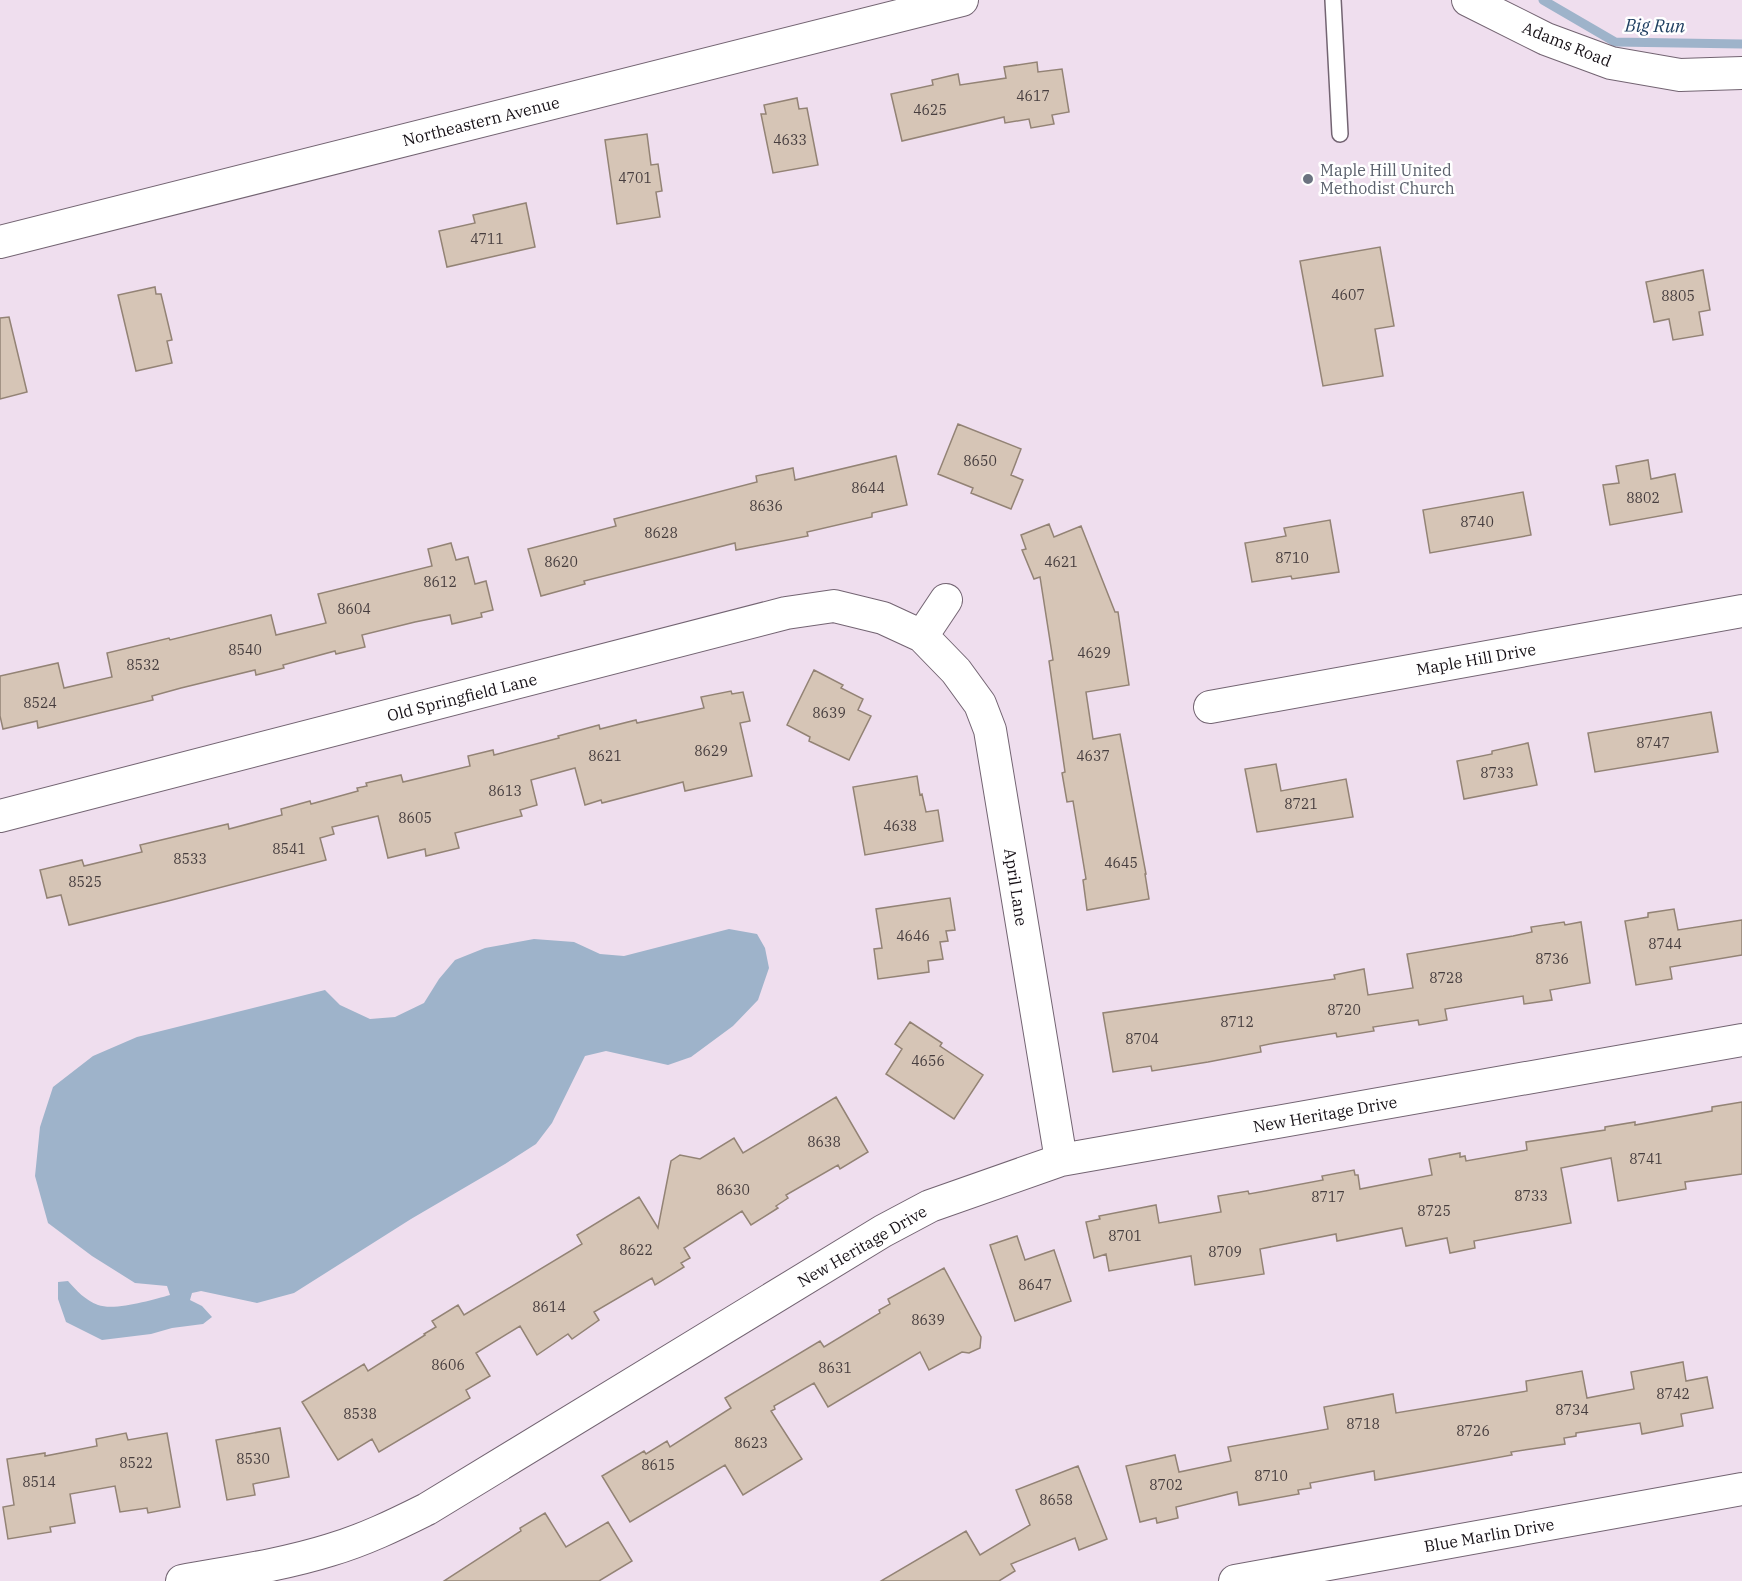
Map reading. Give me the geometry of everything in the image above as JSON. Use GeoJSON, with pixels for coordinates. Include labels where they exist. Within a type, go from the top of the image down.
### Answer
{"type":"FeatureCollection","features":[{"type":"Feature","properties":{"kind":"street","name":"Northeastern Avenue"},"geometry":{"type":"LineString","coordinates":[[0,242],[962,0]]}},
{"type":"Feature","properties":{"kind":"street","name":"Adams Road"},"geometry":{"type":"LineString","coordinates":[[1468,0],[1546,39],[1611,63],[1680,75],[1742,74]]}},
{"type":"Feature","properties":{"kind":"street"},"geometry":{"type":"LineString","coordinates":[[922,636],[946,600]]}},
{"type":"Feature","properties":{"kind":"street","name":"Old Springfield Lane"},"geometry":{"type":"LineString","coordinates":[[0,816],[786,614],[834,606],[883,618],[922,636]]}},
{"type":"Feature","properties":{"kind":"street","name":"Maple Hill Drive"},"geometry":{"type":"LineString","coordinates":[[1210,707],[1742,611]]}},
{"type":"Feature","properties":{"kind":"street","name":"April Lane"},"geometry":{"type":"LineString","coordinates":[[922,636],[956,671],[980,704],[990,730],[1061,1160]]}},
{"type":"Feature","properties":{"kind":"street","name":"New Heritage Drive"},"geometry":{"type":"LineString","coordinates":[[182,1581],[290,1560],[330,1550],[375,1534],[427,1509],[883,1231],[930,1206],[1061,1160],[1742,1040]]}},
{"type":"Feature","properties":{"kind":"street","name":"Blue Marlin Drive"},"geometry":{"type":"LineString","coordinates":[[1235,1581],[1742,1489]]}},
{"type":"Feature","properties":{"kind":"lane"},"geometry":{"type":"LineString","coordinates":[[1333,0],[1340,134]]}},
{"type":"Feature","properties":{"kind":"water"},"geometry":{"type":"Polygon","coordinates":[[[729,929],[757,934],[765,948],[769,968],[758,1000],[733,1026],[691,1057],[668,1065],[606,1051],[585,1056],[552,1123],[536,1144],[294,1293],[257,1303],[201,1291],[192,1293],[190,1300],[202,1306],[212,1317],[203,1324],[172,1328],[151,1334],[102,1340],[66,1322],[58,1299],[58,1282],[68,1281],[89,1301],[105,1306],[134,1304],[170,1295],[167,1286],[135,1283],[92,1256],[48,1223],[35,1176],[40,1127],[53,1087],[93,1056],[137,1037],[325,990],[340,1005],[370,1019],[395,1017],[424,1003],[439,979],[455,960],[485,948],[534,939],[574,942],[600,954],[624,956],[729,929]]]}},
{"type":"Feature","properties":{"kind":"building"},"geometry":{"type":"Polygon","coordinates":[[[1037,62],[1038,72],[1062,69],[1069,112],[1052,115],[1054,124],[1031,128],[1029,119],[1005,123],[1004,117],[902,141],[891,94],[933,85],[932,80],[958,74],[960,85],[1006,78],[1004,67],[1037,62]]]}},
{"type":"Feature","properties":{"kind":"building"},"geometry":{"type":"Polygon","coordinates":[[[797,98],[799,109],[807,108],[818,165],[773,173],[761,114],[766,114],[764,105],[797,98]]]}},
{"type":"Feature","properties":{"kind":"building"},"geometry":{"type":"Polygon","coordinates":[[[647,134],[651,165],[658,164],[662,191],[656,192],[660,217],[617,224],[605,140],[647,134]]]}},
{"type":"Feature","properties":{"kind":"building"},"geometry":{"type":"Polygon","coordinates":[[[526,203],[535,247],[447,267],[439,231],[475,223],[473,215],[526,203]]]}},
{"type":"Feature","properties":{"kind":"building"},"geometry":{"type":"Polygon","coordinates":[[[1380,247],[1394,326],[1375,329],[1383,376],[1323,386],[1300,261],[1380,247]]]}},
{"type":"Feature","properties":{"kind":"building"},"geometry":{"type":"Polygon","coordinates":[[[1703,270],[1710,310],[1699,312],[1703,335],[1673,340],[1669,319],[1654,322],[1646,282],[1703,270]]]}},
{"type":"Feature","properties":{"kind":"building"},"geometry":{"type":"Polygon","coordinates":[[[155,287],[156,294],[161,294],[172,340],[167,341],[172,363],[136,371],[118,295],[155,287]]]}},
{"type":"Feature","properties":{"kind":"building"},"geometry":{"type":"Polygon","coordinates":[[[9,317],[27,392],[0,399],[0,318],[9,317]]]}},
{"type":"Feature","properties":{"kind":"building"},"geometry":{"type":"Polygon","coordinates":[[[958,424],[1021,449],[1011,475],[1023,480],[1011,509],[971,493],[973,488],[938,474],[958,424]]]}},
{"type":"Feature","properties":{"kind":"building"},"geometry":{"type":"Polygon","coordinates":[[[896,456],[907,505],[872,513],[872,517],[807,532],[808,536],[736,550],[735,543],[584,581],[585,584],[541,596],[528,549],[616,526],[614,519],[757,482],[756,476],[793,468],[795,480],[896,456]]]}},
{"type":"Feature","properties":{"kind":"building"},"geometry":{"type":"Polygon","coordinates":[[[1648,460],[1651,479],[1675,474],[1682,512],[1610,525],[1603,485],[1619,483],[1616,466],[1648,460]]]}},
{"type":"Feature","properties":{"kind":"building"},"geometry":{"type":"Polygon","coordinates":[[[1523,492],[1531,535],[1430,553],[1423,510],[1523,492]]]}},
{"type":"Feature","properties":{"kind":"building"},"geometry":{"type":"Polygon","coordinates":[[[1330,520],[1339,572],[1252,582],[1245,543],[1286,536],[1284,528],[1330,520]]]}},
{"type":"Feature","properties":{"kind":"building"},"geometry":{"type":"Polygon","coordinates":[[[1049,524],[1054,537],[1081,526],[1115,612],[1118,612],[1129,685],[1086,692],[1093,739],[1120,734],[1149,899],[1087,910],[1083,880],[1086,879],[1073,801],[1067,802],[1062,773],[1065,772],[1049,661],[1053,660],[1040,577],[1034,579],[1022,550],[1026,549],[1021,535],[1049,524]]]}},
{"type":"Feature","properties":{"kind":"building"},"geometry":{"type":"Polygon","coordinates":[[[451,543],[456,560],[468,557],[475,584],[486,581],[493,610],[481,613],[482,617],[452,624],[450,615],[415,622],[362,635],[365,647],[336,654],[335,651],[256,675],[255,670],[181,688],[152,696],[153,700],[38,728],[37,721],[3,729],[0,716],[0,676],[58,663],[64,688],[112,677],[107,653],[271,615],[276,635],[326,623],[318,594],[432,566],[428,549],[451,543]]]}},
{"type":"Feature","properties":{"kind":"building"},"geometry":{"type":"Polygon","coordinates":[[[814,670],[843,685],[841,688],[863,699],[858,710],[871,716],[849,760],[809,741],[810,737],[787,725],[814,670]]]}},
{"type":"Feature","properties":{"kind":"building"},"geometry":{"type":"Polygon","coordinates":[[[731,691],[732,694],[743,692],[750,721],[740,723],[752,776],[685,791],[683,782],[602,803],[601,800],[585,805],[575,768],[531,780],[537,805],[520,810],[522,816],[455,833],[459,848],[426,856],[425,849],[388,858],[378,816],[332,827],[334,834],[320,838],[326,860],[168,901],[69,925],[61,895],[47,898],[40,870],[82,860],[84,866],[142,852],[140,845],[228,824],[229,829],[282,815],[281,809],[310,801],[311,804],[358,791],[357,788],[367,786],[366,783],[401,775],[403,782],[470,766],[468,756],[493,750],[494,755],[599,725],[600,729],[704,708],[701,697],[731,691]]]}},
{"type":"Feature","properties":{"kind":"building"},"geometry":{"type":"Polygon","coordinates":[[[1711,712],[1718,752],[1595,772],[1588,733],[1711,712]]]}},
{"type":"Feature","properties":{"kind":"building"},"geometry":{"type":"Polygon","coordinates":[[[1528,743],[1537,785],[1464,799],[1457,761],[1492,754],[1492,751],[1528,743]]]}},
{"type":"Feature","properties":{"kind":"building"},"geometry":{"type":"Polygon","coordinates":[[[1276,764],[1281,791],[1346,779],[1353,817],[1257,832],[1245,769],[1276,764]]]}},
{"type":"Feature","properties":{"kind":"building"},"geometry":{"type":"Polygon","coordinates":[[[917,776],[926,812],[938,810],[943,841],[865,855],[853,787],[917,776]]]}},
{"type":"Feature","properties":{"kind":"building"},"geometry":{"type":"Polygon","coordinates":[[[950,898],[955,930],[946,931],[948,941],[940,942],[943,959],[928,961],[929,972],[878,979],[874,949],[882,948],[876,909],[950,898]]]}},
{"type":"Feature","properties":{"kind":"building"},"geometry":{"type":"Polygon","coordinates":[[[1674,909],[1678,930],[1742,920],[1742,955],[1670,967],[1672,979],[1636,985],[1625,921],[1648,917],[1648,913],[1674,909]]]}},
{"type":"Feature","properties":{"kind":"building"},"geometry":{"type":"Polygon","coordinates":[[[1564,922],[1565,925],[1581,922],[1590,983],[1550,990],[1552,1000],[1524,1004],[1523,996],[1445,1009],[1447,1020],[1419,1025],[1418,1020],[1373,1027],[1374,1031],[1337,1037],[1336,1033],[1275,1043],[1260,1046],[1261,1052],[1152,1071],[1151,1066],[1113,1072],[1103,1013],[1335,979],[1334,975],[1364,969],[1368,995],[1413,988],[1407,954],[1513,936],[1532,932],[1531,927],[1564,922]]]}},
{"type":"Feature","properties":{"kind":"building"},"geometry":{"type":"Polygon","coordinates":[[[910,1022],[942,1043],[940,1046],[983,1075],[954,1119],[886,1074],[902,1049],[895,1044],[910,1022]]]}},
{"type":"Feature","properties":{"kind":"building"},"geometry":{"type":"Polygon","coordinates":[[[836,1097],[868,1152],[840,1169],[838,1165],[786,1195],[788,1198],[776,1206],[778,1208],[751,1225],[742,1211],[684,1248],[690,1258],[681,1263],[684,1267],[655,1285],[652,1278],[594,1312],[599,1320],[572,1339],[568,1334],[537,1355],[520,1326],[476,1353],[490,1376],[466,1390],[470,1398],[379,1452],[372,1439],[338,1460],[302,1402],[364,1364],[368,1371],[436,1327],[432,1321],[458,1305],[464,1315],[582,1244],[577,1235],[639,1197],[658,1228],[671,1161],[680,1155],[700,1159],[734,1138],[743,1153],[836,1097]]]}},
{"type":"Feature","properties":{"kind":"building"},"geometry":{"type":"Polygon","coordinates":[[[1742,1102],[1742,1174],[1685,1182],[1686,1189],[1618,1201],[1611,1158],[1561,1168],[1571,1223],[1474,1241],[1475,1248],[1450,1253],[1447,1238],[1406,1246],[1402,1228],[1337,1241],[1336,1234],[1260,1249],[1264,1274],[1195,1285],[1191,1256],[1109,1271],[1106,1254],[1094,1258],[1086,1222],[1100,1219],[1099,1216],[1156,1205],[1159,1223],[1221,1212],[1218,1196],[1248,1191],[1249,1194],[1323,1180],[1322,1176],[1354,1170],[1355,1175],[1358,1175],[1360,1189],[1432,1175],[1429,1159],[1460,1153],[1460,1157],[1465,1156],[1466,1161],[1527,1150],[1526,1142],[1605,1130],[1605,1127],[1635,1122],[1635,1125],[1712,1111],[1712,1107],[1742,1102]]]}},
{"type":"Feature","properties":{"kind":"building"},"geometry":{"type":"Polygon","coordinates":[[[1017,1236],[1025,1260],[1054,1250],[1071,1301],[1015,1321],[990,1245],[1017,1236]]]}},
{"type":"Feature","properties":{"kind":"building"},"geometry":{"type":"Polygon","coordinates":[[[944,1268],[981,1337],[980,1348],[969,1353],[962,1352],[929,1370],[920,1352],[828,1407],[814,1383],[774,1406],[775,1409],[771,1411],[802,1459],[743,1495],[725,1465],[630,1522],[602,1476],[644,1451],[646,1454],[667,1441],[670,1447],[731,1408],[725,1398],[820,1341],[824,1347],[880,1313],[879,1310],[890,1304],[888,1299],[944,1268]]]}},
{"type":"Feature","properties":{"kind":"building"},"geometry":{"type":"Polygon","coordinates":[[[1683,1362],[1686,1381],[1707,1377],[1713,1408],[1681,1414],[1683,1426],[1642,1434],[1640,1423],[1576,1433],[1576,1436],[1564,1438],[1565,1444],[1511,1452],[1512,1455],[1375,1480],[1374,1471],[1310,1483],[1311,1488],[1298,1490],[1299,1494],[1239,1505],[1237,1492],[1176,1507],[1178,1518],[1157,1523],[1156,1518],[1140,1522],[1126,1466],[1175,1455],[1179,1472],[1231,1461],[1228,1447],[1328,1429],[1324,1407],[1393,1394],[1396,1413],[1527,1391],[1526,1381],[1582,1371],[1587,1398],[1634,1389],[1631,1372],[1683,1362]]]}},
{"type":"Feature","properties":{"kind":"building"},"geometry":{"type":"Polygon","coordinates":[[[280,1428],[289,1477],[253,1484],[255,1495],[227,1500],[216,1440],[280,1428]]]}},
{"type":"Feature","properties":{"kind":"building"},"geometry":{"type":"Polygon","coordinates":[[[126,1433],[128,1440],[167,1433],[180,1507],[148,1513],[147,1508],[120,1512],[115,1486],[70,1494],[75,1523],[50,1527],[51,1532],[8,1539],[3,1507],[14,1505],[7,1459],[45,1453],[45,1456],[97,1446],[96,1439],[126,1433]]]}},
{"type":"Feature","properties":{"kind":"building"},"geometry":{"type":"Polygon","coordinates":[[[1078,1466],[1107,1539],[1079,1550],[1075,1538],[1011,1564],[1015,1571],[999,1581],[881,1581],[966,1531],[980,1555],[1030,1525],[1016,1490],[1078,1466]]]}},
{"type":"Feature","properties":{"kind":"building"},"geometry":{"type":"Polygon","coordinates":[[[545,1513],[566,1547],[608,1522],[632,1561],[599,1581],[444,1581],[521,1531],[520,1528],[545,1513]]]}},
{"type":"Feature","properties":{"kind":"waterway","name":"Big Run"},"geometry":{"type":"LineString","coordinates":[[1543,0],[1615,42],[1742,44]]}},
{"type":"Feature","properties":{"kind":"place","name":"Maple Hill United Methodist Church"},"geometry":{"type":"Point","coordinates":[1308,179]}}]}
